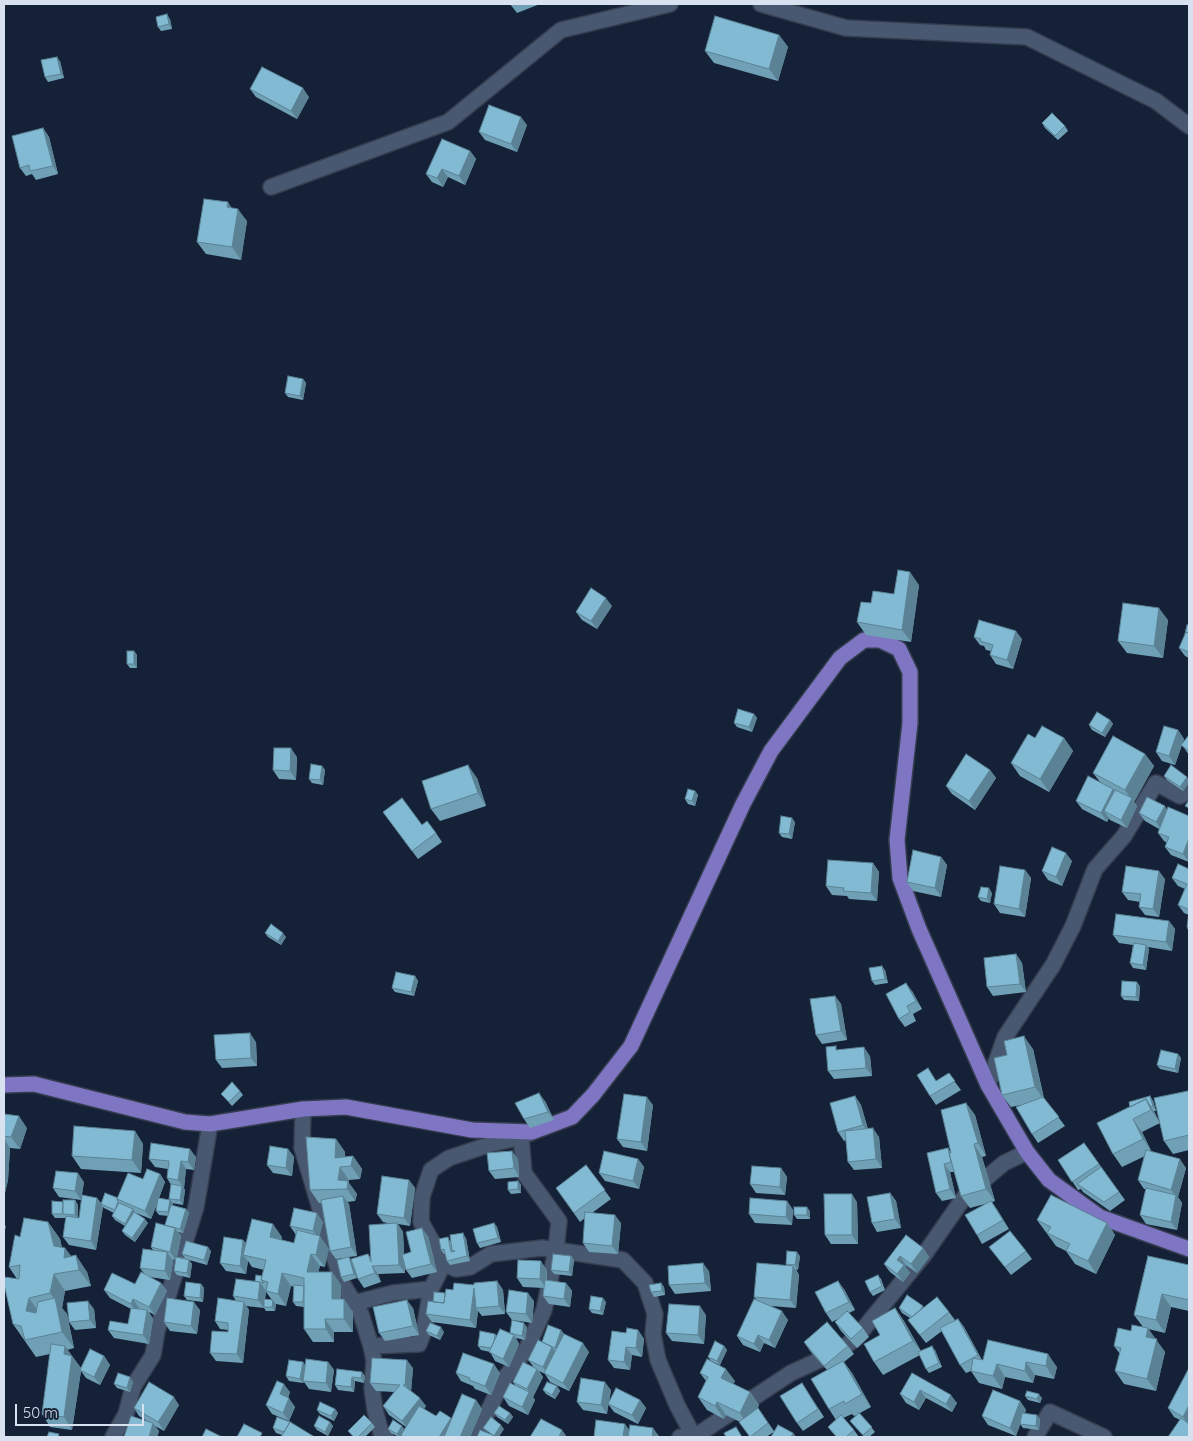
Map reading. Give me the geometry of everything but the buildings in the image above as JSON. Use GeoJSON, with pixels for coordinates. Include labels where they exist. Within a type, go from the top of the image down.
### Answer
{"type":"FeatureCollection","features":[{"type":"Feature","properties":{"kind":"main road"},"geometry":{"type":"LineString","coordinates":[[4,1084],[34,1084],[185,1122],[210,1124],[303,1109],[346,1107],[472,1130],[526,1134],[572,1117],[594,1094],[631,1046],[743,804],[771,750],[840,658],[864,640],[880,640],[899,649],[910,672],[910,723],[897,840],[900,878],[919,929],[988,1085],[1027,1152],[1049,1180],[1100,1217],[1189,1249]]}},
{"type":"Feature","properties":{"kind":"street"},"geometry":{"type":"LineString","coordinates":[[271,187],[448,122],[560,30],[670,4]]}},
{"type":"Feature","properties":{"kind":"street"},"geometry":{"type":"LineString","coordinates":[[762,4],[846,28],[1027,38],[1156,100],[1189,126]]}},
{"type":"Feature","properties":{"kind":"street"},"geometry":{"type":"LineString","coordinates":[[988,1085],[1005,1037],[1053,965],[1073,926],[1095,869],[1124,836],[1156,783],[1180,796],[1189,791]]}},
{"type":"Feature","properties":{"kind":"street"},"geometry":{"type":"LineString","coordinates":[[303,1109],[302,1148],[342,1283],[361,1314],[371,1346],[374,1361],[372,1389],[375,1410],[381,1433],[386,1437]]}},
{"type":"Feature","properties":{"kind":"street"},"geometry":{"type":"LineString","coordinates":[[113,1437],[126,1414],[133,1387],[153,1355],[157,1331],[196,1207],[210,1124]]}},
{"type":"Feature","properties":{"kind":"street"},"geometry":{"type":"LineString","coordinates":[[476,1437],[502,1382],[527,1348],[544,1310],[556,1250],[559,1221],[524,1173],[526,1134],[449,1158],[431,1170],[422,1196],[421,1222],[444,1262],[456,1268],[470,1267],[491,1254],[508,1250],[542,1248],[556,1250],[623,1260],[645,1283],[654,1314],[653,1334],[658,1360],[676,1405],[694,1437]]}},
{"type":"Feature","properties":{"kind":"street"},"geometry":{"type":"LineString","coordinates":[[680,1437],[694,1437],[791,1373],[839,1351],[856,1338],[924,1255],[965,1196],[1004,1163],[1027,1152]]}},
{"type":"Feature","properties":{"kind":"street"},"geometry":{"type":"LineString","coordinates":[[371,1346],[419,1344],[424,1331],[432,1289],[444,1262]]}},
{"type":"Feature","properties":{"kind":"street"},"geometry":{"type":"LineString","coordinates":[[354,1303],[393,1293],[432,1289]]}},
{"type":"Feature","properties":{"kind":"street"},"geometry":{"type":"LineString","coordinates":[[1035,1437],[1050,1412],[1104,1437]]}}]}
